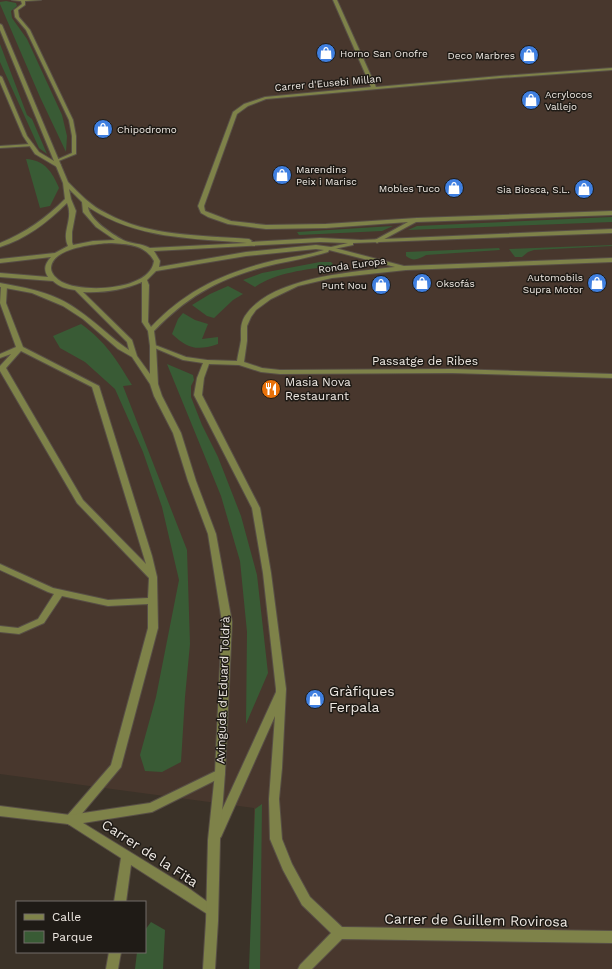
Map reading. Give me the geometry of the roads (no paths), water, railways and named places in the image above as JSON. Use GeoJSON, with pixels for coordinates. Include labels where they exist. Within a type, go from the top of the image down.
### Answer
{"type":"FeatureCollection","features":[{"type":"Feature","properties":{"kind":"street"},"geometry":{"type":"LineString","coordinates":[[14,0],[39,0]]}},
{"type":"Feature","properties":{"kind":"street"},"geometry":{"type":"LineString","coordinates":[[335,0],[374,88]]}},
{"type":"Feature","properties":{"kind":"street"},"geometry":{"type":"LineString","coordinates":[[23,1],[24,4],[16,10],[17,17],[28,30],[72,120],[74,154],[58,164]]}},
{"type":"Feature","properties":{"kind":"street"},"geometry":{"type":"LineString","coordinates":[[0,25],[66,183],[68,199],[73,211],[69,232],[69,242],[72,248]]}},
{"type":"Feature","properties":{"kind":"street","name":"Carrer d'Eusebi Millan"},"geometry":{"type":"LineString","coordinates":[[282,227],[266,227],[230,223],[203,212],[201,206],[235,113],[246,105],[265,98],[612,69]]}},
{"type":"Feature","properties":{"kind":"street"},"geometry":{"type":"LineString","coordinates":[[0,77],[25,136],[31,145],[37,153],[58,164]]}},
{"type":"Feature","properties":{"kind":"street"},"geometry":{"type":"LineString","coordinates":[[0,147],[31,145]]}},
{"type":"Feature","properties":{"kind":"street"},"geometry":{"type":"LineString","coordinates":[[66,183],[94,210],[117,222],[143,230],[179,236],[262,243]]}},
{"type":"Feature","properties":{"kind":"street"},"geometry":{"type":"LineString","coordinates":[[0,245],[26,234],[39,226],[53,215],[68,199]]}},
{"type":"Feature","properties":{"kind":"street"},"geometry":{"type":"LineString","coordinates":[[85,202],[86,212],[98,226],[123,242]]}},
{"type":"Feature","properties":{"kind":"street","name":"Ronda Europa"},"geometry":{"type":"LineString","coordinates":[[282,227],[326,226],[417,220],[612,213]]}},
{"type":"Feature","properties":{"kind":"street","name":"Ronda Europa"},"geometry":{"type":"LineString","coordinates":[[377,241],[417,220]]}},
{"type":"Feature","properties":{"kind":"street","name":"Ronda Europa"},"geometry":{"type":"LineString","coordinates":[[149,250],[243,246],[262,243],[320,240],[361,242],[612,231]]}},
{"type":"Feature","properties":{"kind":"street"},"geometry":{"type":"LineString","coordinates":[[99,242],[123,242],[149,250],[154,254],[157,261],[154,270],[144,279],[131,285],[92,290],[76,288],[60,284],[49,273],[48,267],[51,261],[72,248],[99,242]]}},
{"type":"Feature","properties":{"kind":"street","name":"Ronda Europa"},"geometry":{"type":"LineString","coordinates":[[331,249],[361,242]]}},
{"type":"Feature","properties":{"kind":"street","name":"Ronda Europa"},"geometry":{"type":"LineString","coordinates":[[154,270],[246,254],[316,247],[331,249],[406,268]]}},
{"type":"Feature","properties":{"kind":"street"},"geometry":{"type":"LineString","coordinates":[[151,330],[162,317],[186,297],[227,276],[251,268],[331,249]]}},
{"type":"Feature","properties":{"kind":"street"},"geometry":{"type":"LineString","coordinates":[[0,261],[57,256]]}},
{"type":"Feature","properties":{"kind":"street","name":"Ronda Europa"},"geometry":{"type":"LineString","coordinates":[[240,363],[244,341],[244,326],[248,317],[254,309],[269,298],[296,285],[332,276],[406,268],[612,260]]}},
{"type":"Feature","properties":{"kind":"street"},"geometry":{"type":"LineString","coordinates":[[0,275],[53,278]]}},
{"type":"Feature","properties":{"kind":"street"},"geometry":{"type":"LineString","coordinates":[[144,279],[146,285],[145,322],[151,330],[154,346],[154,384]]}},
{"type":"Feature","properties":{"kind":"street"},"geometry":{"type":"LineString","coordinates":[[70,820],[116,767],[153,628],[153,577],[148,556],[95,386],[20,348],[3,303],[2,286],[35,291],[50,296],[85,318],[121,349],[134,356]]}},
{"type":"Feature","properties":{"kind":"street"},"geometry":{"type":"LineString","coordinates":[[76,288],[130,341],[134,356],[154,384]]}},
{"type":"Feature","properties":{"kind":"street"},"geometry":{"type":"LineString","coordinates":[[154,346],[185,359],[207,362],[240,363]]}},
{"type":"Feature","properties":{"kind":"street"},"geometry":{"type":"LineString","coordinates":[[0,356],[20,348]]}},
{"type":"Feature","properties":{"kind":"street"},"geometry":{"type":"LineString","coordinates":[[20,348],[2,368],[80,501],[153,577]]}},
{"type":"Feature","properties":{"kind":"street"},"geometry":{"type":"LineString","coordinates":[[207,362],[198,384],[198,394],[256,508],[267,573],[281,689],[274,799],[276,839],[287,866],[306,901],[339,933],[304,969]]}},
{"type":"Feature","properties":{"kind":"street","name":"Passatge de Ribes"},"geometry":{"type":"LineString","coordinates":[[240,363],[261,370],[280,372],[452,371],[612,376]]}},
{"type":"Feature","properties":{"kind":"street","name":"Avinguda d'Eduard Toldrà"},"geometry":{"type":"LineString","coordinates":[[154,384],[158,396],[177,433],[192,481],[212,534],[227,622],[220,773],[214,840],[209,969]]}},
{"type":"Feature","properties":{"kind":"street"},"geometry":{"type":"LineString","coordinates":[[0,567],[51,590],[108,603],[153,601]]}},
{"type":"Feature","properties":{"kind":"street"},"geometry":{"type":"LineString","coordinates":[[0,628],[19,630],[41,620],[60,592]]}},
{"type":"Feature","properties":{"kind":"street","name":"Avinguda d'Eduard Toldrà"},"geometry":{"type":"LineString","coordinates":[[214,840],[281,689]]}},
{"type":"Feature","properties":{"kind":"street","name":"Carrer de la Fita"},"geometry":{"type":"LineString","coordinates":[[0,811],[70,820],[152,807],[220,773]]}},
{"type":"Feature","properties":{"kind":"street","name":"Carrer de la Fita"},"geometry":{"type":"LineString","coordinates":[[70,820],[183,891],[212,912]]}},
{"type":"Feature","properties":{"kind":"street"},"geometry":{"type":"LineString","coordinates":[[120,901],[127,855]]}},
{"type":"Feature","properties":{"kind":"street","name":"Carrer de Guillem Rovirosa"},"geometry":{"type":"LineString","coordinates":[[339,933],[612,937]]}},
{"type":"Feature","properties":{"kind":"street"},"geometry":{"type":"LineString","coordinates":[[112,969],[115,953]]}},
{"type":"Feature","properties":{"kind":"place","name":"Horno San Onofre"},"geometry":{"type":"Point","coordinates":[326,53]}},
{"type":"Feature","properties":{"kind":"place","name":"Deco Marbres"},"geometry":{"type":"Point","coordinates":[529,55]}},
{"type":"Feature","properties":{"kind":"place","name":"Acrylocos Vallejo"},"geometry":{"type":"Point","coordinates":[531,100]}},
{"type":"Feature","properties":{"kind":"place","name":"Chipodromo"},"geometry":{"type":"Point","coordinates":[103,129]}},
{"type":"Feature","properties":{"kind":"place","name":"Marendins Peix i Marisc"},"geometry":{"type":"Point","coordinates":[282,175]}},
{"type":"Feature","properties":{"kind":"place","name":"Mobles Tuco"},"geometry":{"type":"Point","coordinates":[454,188]}},
{"type":"Feature","properties":{"kind":"place","name":"Sia Biosca, S.L."},"geometry":{"type":"Point","coordinates":[584,189]}},
{"type":"Feature","properties":{"kind":"place","name":"Oksofás"},"geometry":{"type":"Point","coordinates":[422,283]}},
{"type":"Feature","properties":{"kind":"place","name":"Automobils Supra Motor"},"geometry":{"type":"Point","coordinates":[597,283]}},
{"type":"Feature","properties":{"kind":"place","name":"Punt Nou"},"geometry":{"type":"Point","coordinates":[381,285]}},
{"type":"Feature","properties":{"kind":"place","name":"Masia Nova Restaurant"},"geometry":{"type":"Point","coordinates":[271,389]}},
{"type":"Feature","properties":{"kind":"place","name":"Gràfiques Ferpala"},"geometry":{"type":"Point","coordinates":[315,699]}}]}
